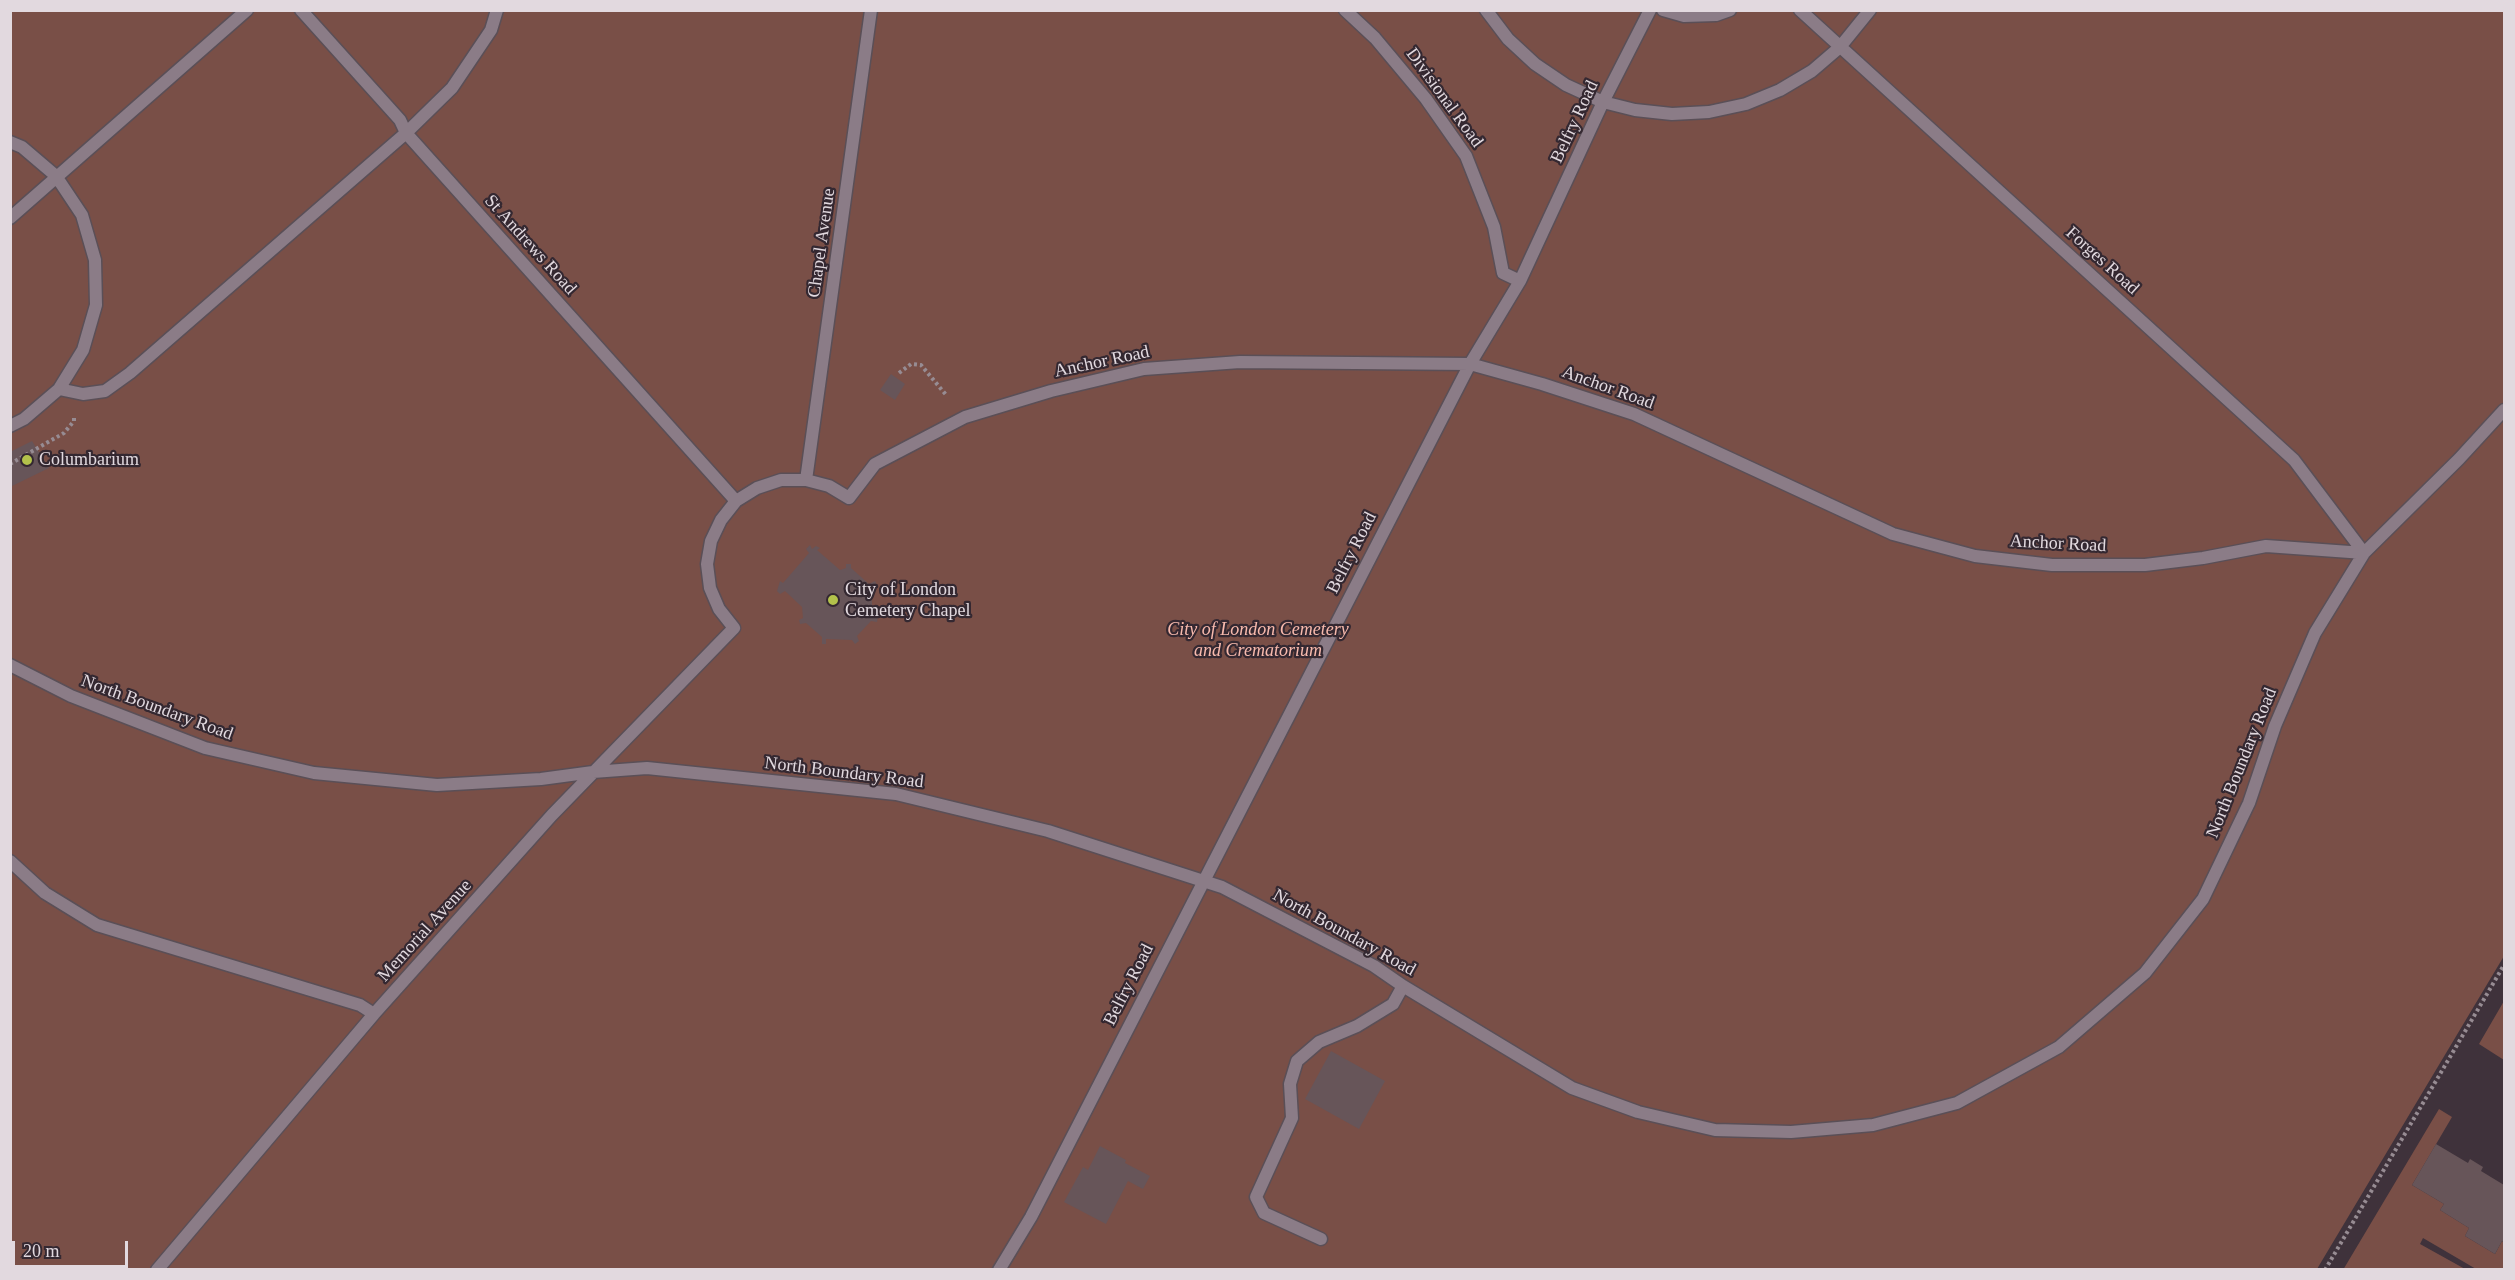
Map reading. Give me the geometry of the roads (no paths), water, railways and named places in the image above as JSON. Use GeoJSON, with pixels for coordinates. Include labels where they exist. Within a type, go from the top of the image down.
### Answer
{"type":"FeatureCollection","features":[{"type":"Feature","properties":{"kind":"lane"},"geometry":{"type":"LineString","coordinates":[[10,218],[247,10]]}},
{"type":"Feature","properties":{"kind":"lane","name":"St Andrews Road"},"geometry":{"type":"LineString","coordinates":[[301,10],[400,120],[406,133],[736,501]]}},
{"type":"Feature","properties":{"kind":"lane"},"geometry":{"type":"LineString","coordinates":[[58,389],[83,394],[105,391],[130,373],[406,133],[452,88],[490,30],[497,10]]}},
{"type":"Feature","properties":{"kind":"lane","name":"Chapel Avenue"},"geometry":{"type":"LineString","coordinates":[[806,480],[871,10]]}},
{"type":"Feature","properties":{"kind":"lane","name":"Divisional Road"},"geometry":{"type":"LineString","coordinates":[[1345,10],[1376,38],[1426,99],[1466,156],[1494,227],[1503,273],[1520,281]]}},
{"type":"Feature","properties":{"kind":"lane"},"geometry":{"type":"LineString","coordinates":[[1486,10],[1508,39],[1535,64],[1566,85],[1604,102],[1635,110],[1672,114],[1709,112],[1746,104],[1780,90],[1812,71],[1840,47],[1870,10]]}},
{"type":"Feature","properties":{"kind":"lane","name":"Belfry Road"},"geometry":{"type":"LineString","coordinates":[[999,1269],[1031,1216],[1470,364],[1520,281],[1650,10]]}},
{"type":"Feature","properties":{"kind":"lane"},"geometry":{"type":"LineString","coordinates":[[1663,10],[1684,16],[1716,15],[1730,10]]}},
{"type":"Feature","properties":{"kind":"lane","name":"Forges Road"},"geometry":{"type":"LineString","coordinates":[[1800,10],[2294,460],[2364,552]]}},
{"type":"Feature","properties":{"kind":"lane"},"geometry":{"type":"LineString","coordinates":[[10,142],[22,147],[56,177],[82,215],[96,260],[96,305],[83,350],[58,389],[24,419],[10,426]]}},
{"type":"Feature","properties":{"kind":"lane","name":"Anchor Road"},"geometry":{"type":"LineString","coordinates":[[806,480],[829,486],[849,498],[875,464],[965,417],[1051,392],[1144,369],[1240,362],[1470,364],[1542,384],[1634,414],[1893,534],[1975,556],[2052,565],[2145,565],[2204,558],[2266,546],[2364,552]]}},
{"type":"Feature","properties":{"kind":"lane","name":"North Boundary Road"},"geometry":{"type":"LineString","coordinates":[[10,665],[71,696],[205,748],[314,773],[437,785],[541,779],[647,768],[896,794],[1048,831],[1222,887],[1374,966],[1403,986],[1572,1088],[1638,1112],[1715,1130],[1791,1132],[1873,1125],[1957,1103],[2059,1047],[2145,973],[2203,899],[2249,803],[2275,726],[2315,633],[2364,552],[2459,459],[2505,410]]}},
{"type":"Feature","properties":{"kind":"lane"},"geometry":{"type":"LineString","coordinates":[[736,501],[757,488],[781,480],[806,480]]}},
{"type":"Feature","properties":{"kind":"lane","name":"Memorial Avenue"},"geometry":{"type":"LineString","coordinates":[[157,1269],[374,1014],[552,815],[734,628],[719,609],[710,588],[707,564],[711,541],[716,530],[736,501]]}},
{"type":"Feature","properties":{"kind":"lane"},"geometry":{"type":"LineString","coordinates":[[10,861],[45,893],[97,925],[360,1005],[374,1014]]}},
{"type":"Feature","properties":{"kind":"lane"},"geometry":{"type":"LineString","coordinates":[[1321,1239],[1264,1213],[1256,1197],[1293,1118],[1290,1084],[1297,1061],[1319,1042],[1357,1026],[1394,1004],[1403,986]]}},
{"type":"Feature","properties":{"kind":"place","name":"Columbarium"},"geometry":{"type":"Point","coordinates":[27,460]}},
{"type":"Feature","properties":{"kind":"place","name":"City of London Cemetery Chapel"},"geometry":{"type":"Point","coordinates":[833,600]}},
{"type":"Feature","properties":{"kind":"park label","name":"City of London Cemetery and Crematorium"},"geometry":{"type":"Point","coordinates":[1258,640]}}]}
